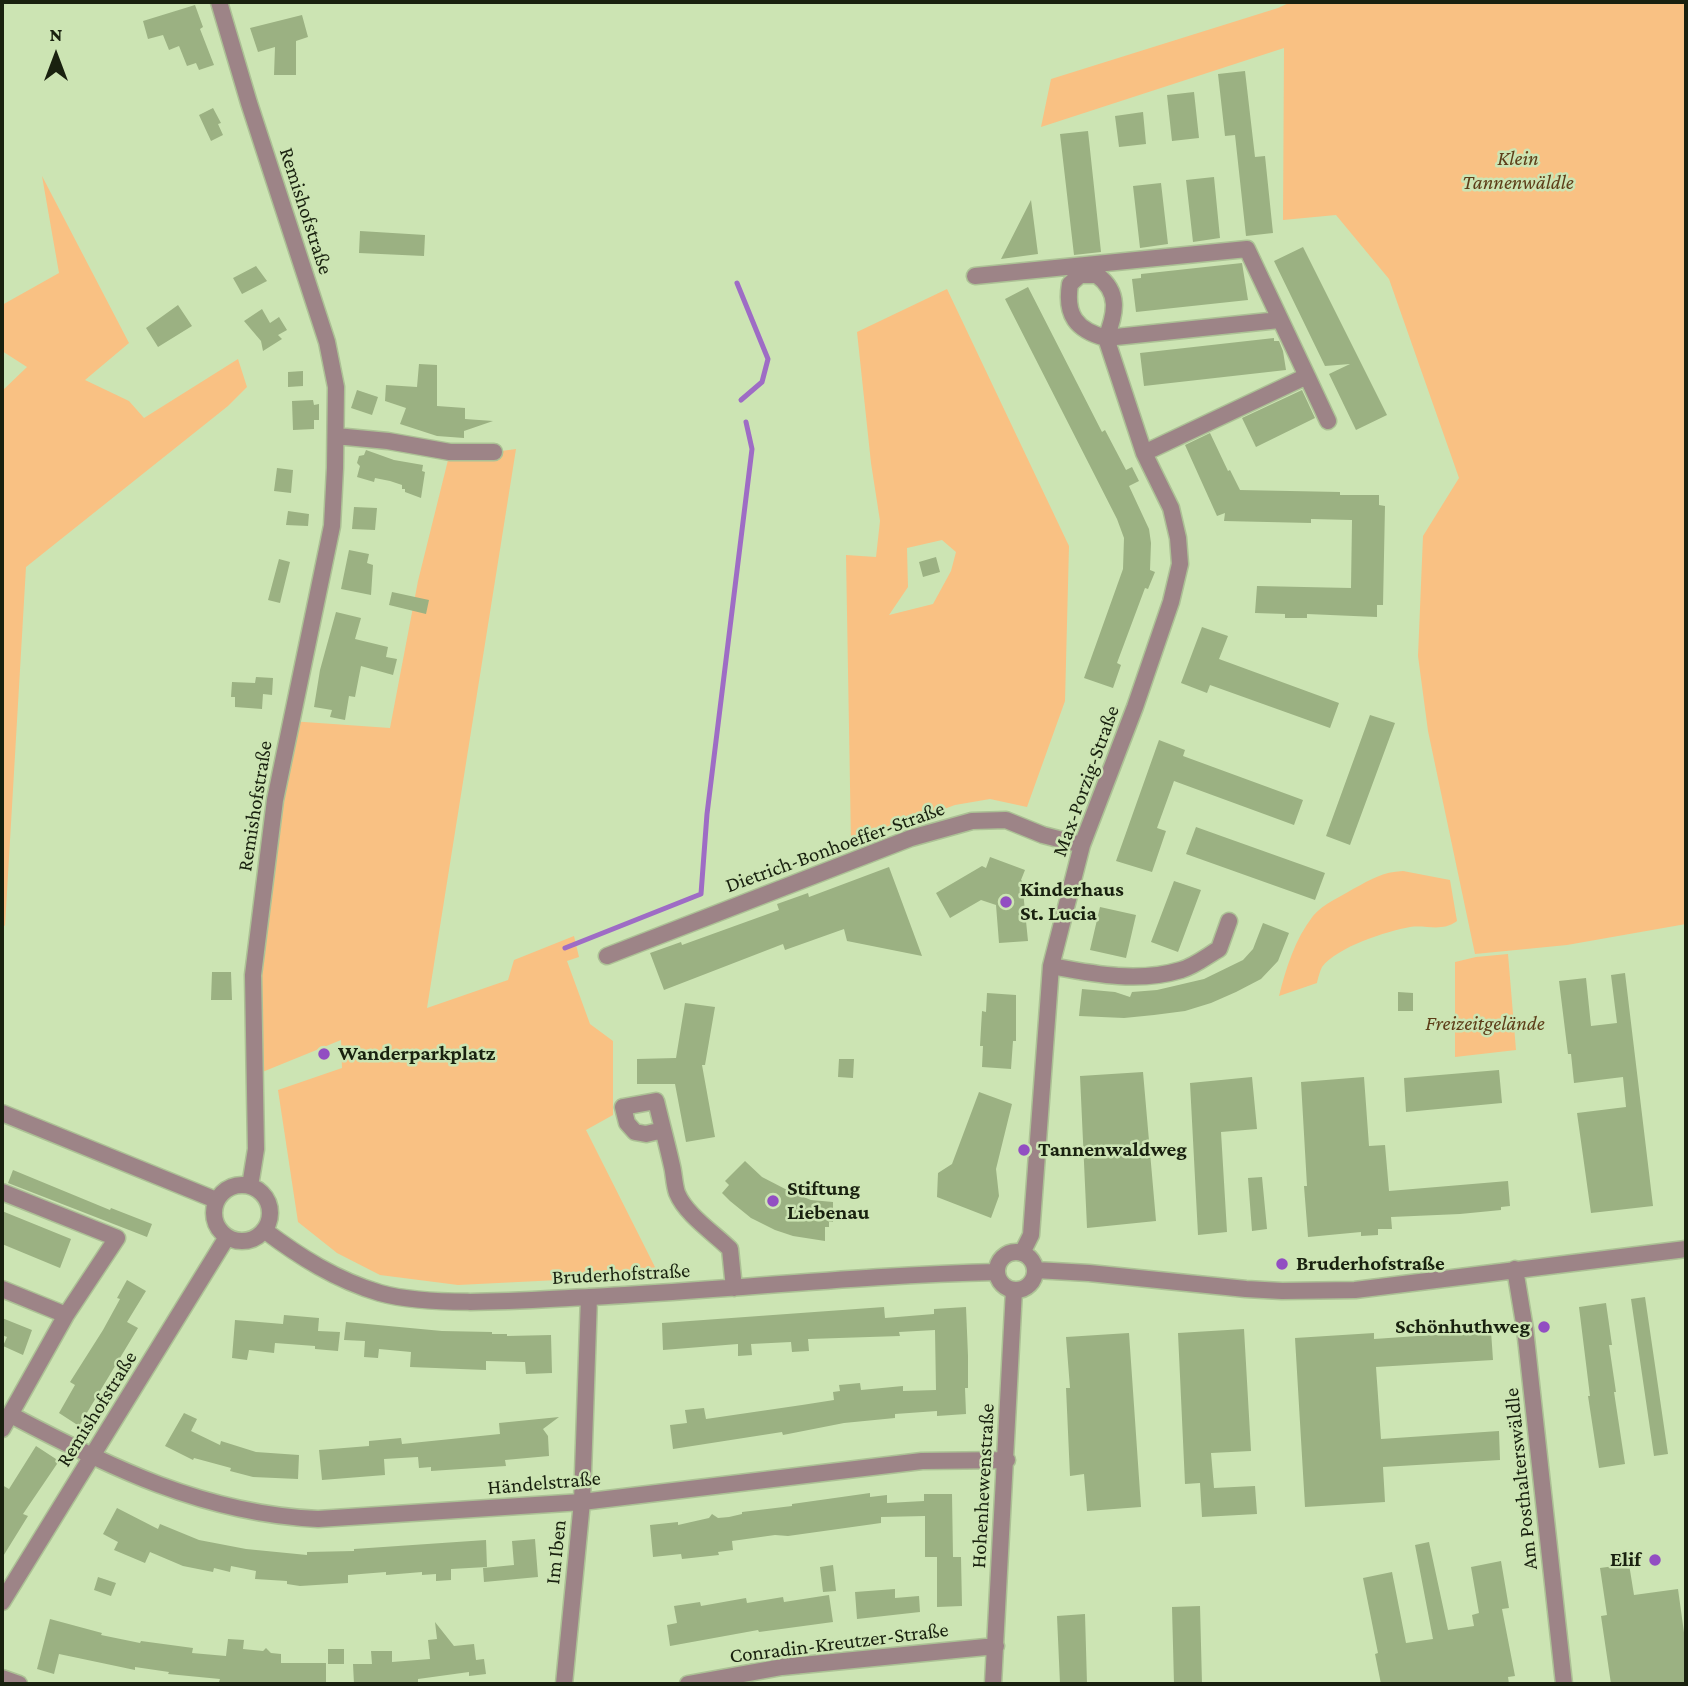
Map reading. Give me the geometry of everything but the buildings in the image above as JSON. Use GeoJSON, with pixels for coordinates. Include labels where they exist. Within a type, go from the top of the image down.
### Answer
{"type":"FeatureCollection","features":[{"type":"Feature","properties":{"kind":"street","name":"Remishofstraße"},"geometry":{"type":"LineString","coordinates":[[219,2],[327,342],[336,387],[332,526],[275,800],[253,975],[256,1149],[250,1186]]}},
{"type":"Feature","properties":{"kind":"street"},"geometry":{"type":"LineString","coordinates":[[975,276],[1099,269],[1247,249],[1328,421]]}},
{"type":"Feature","properties":{"kind":"street"},"geometry":{"type":"LineString","coordinates":[[1099,269],[1080,275],[1070,284],[1067,301],[1070,312],[1079,325],[1092,334],[1106,338],[1279,320]]}},
{"type":"Feature","properties":{"kind":"street","name":"Max-Porzig-Straße"},"geometry":{"type":"LineString","coordinates":[[1022,1253],[1031,1235],[1051,966],[1082,845],[1135,707],[1171,603],[1180,564],[1178,538],[1171,508],[1144,453],[1106,338],[1112,324],[1113,296],[1099,269]]}},
{"type":"Feature","properties":{"kind":"street"},"geometry":{"type":"LineString","coordinates":[[1144,453],[1307,376]]}},
{"type":"Feature","properties":{"kind":"street"},"geometry":{"type":"LineString","coordinates":[[336,436],[388,441],[450,452],[494,452]]}},
{"type":"Feature","properties":{"kind":"street","name":"Dietrich-Bonhoeffer-Straße"},"geometry":{"type":"LineString","coordinates":[[607,956],[911,838],[972,821],[1006,820],[1043,835],[1082,845]]}},
{"type":"Feature","properties":{"kind":"street"},"geometry":{"type":"LineString","coordinates":[[1051,966],[1134,978],[1181,970],[1219,949],[1229,922]]}},
{"type":"Feature","properties":{"kind":"street"},"geometry":{"type":"LineString","coordinates":[[2,1113],[216,1200]]}},
{"type":"Feature","properties":{"kind":"street"},"geometry":{"type":"LineString","coordinates":[[663,1130],[677,1193],[687,1208],[730,1249],[734,1288]]}},
{"type":"Feature","properties":{"kind":"street"},"geometry":{"type":"LineString","coordinates":[[237,1185],[250,1186],[262,1192],[269,1204],[270,1217],[264,1230],[254,1239],[240,1241],[227,1237],[217,1227],[213,1213],[216,1200],[225,1190],[237,1185]]}},
{"type":"Feature","properties":{"kind":"street"},"geometry":{"type":"LineString","coordinates":[[2,1192],[117,1238],[66,1315],[6,1422]]}},
{"type":"Feature","properties":{"kind":"street","name":"Bruderhofstraße"},"geometry":{"type":"LineString","coordinates":[[264,1230],[319,1269],[380,1293],[449,1300],[590,1297],[997,1272]]}},
{"type":"Feature","properties":{"kind":"street","name":"Remishofstraße"},"geometry":{"type":"LineString","coordinates":[[2,1602],[227,1237]]}},
{"type":"Feature","properties":{"kind":"street"},"geometry":{"type":"LineString","coordinates":[[1035,1270],[1282,1291],[1382,1288],[1686,1249]]}},
{"type":"Feature","properties":{"kind":"street"},"geometry":{"type":"LineString","coordinates":[[1022,1253],[1029,1257],[1035,1270],[1029,1285],[1014,1290],[1000,1281],[997,1272],[998,1265],[1008,1254],[1022,1253]]}},
{"type":"Feature","properties":{"kind":"street","name":"Am Posthalterswäldle"},"geometry":{"type":"LineString","coordinates":[[1515,1269],[1531,1380],[1564,1684]]}},
{"type":"Feature","properties":{"kind":"street"},"geometry":{"type":"LineString","coordinates":[[2,1289],[66,1315]]}},
{"type":"Feature","properties":{"kind":"street","name":"Hohenhewenstraße"},"geometry":{"type":"LineString","coordinates":[[993,1684],[1014,1290]]}},
{"type":"Feature","properties":{"kind":"street","name":"Im Iben"},"geometry":{"type":"LineString","coordinates":[[564,1684],[582,1502],[590,1297]]}},
{"type":"Feature","properties":{"kind":"street","name":"Händelstraße"},"geometry":{"type":"LineString","coordinates":[[6,1422],[177,1493],[280,1518],[318,1519],[582,1502],[922,1461],[1007,1460]]}},
{"type":"Feature","properties":{"kind":"street","name":"Conradin-Kreutzer-Straße"},"geometry":{"type":"LineString","coordinates":[[688,1684],[782,1667],[996,1646]]}},
{"type":"Feature","properties":{"kind":"street"},"geometry":{"type":"LineString","coordinates":[[2,1678],[19,1684]]}},
{"type":"Feature","properties":{"kind":"green space","name":"Klein Tannenwäldle"},"geometry":{"type":"Polygon","coordinates":[[[1291,2],[1686,2],[1686,924],[1567,945],[1475,954],[1428,731],[1418,656],[1423,536],[1459,478],[1389,279],[1336,215],[1283,220],[1284,48],[1041,127],[1051,79],[1291,2]]]}},
{"type":"Feature","properties":{"kind":"green space"},"geometry":{"type":"Polygon","coordinates":[[[42,176],[129,343],[85,380],[129,401],[144,418],[238,359],[247,387],[228,406],[26,567],[5,926],[2,924],[2,391],[27,367],[2,351],[2,305],[59,273],[42,176]]]}},
{"type":"Feature","properties":{"kind":"green space"},"geometry":{"type":"Polygon","coordinates":[[[947,289],[1069,546],[1065,701],[1027,807],[990,799],[955,805],[851,843],[846,555],[876,557],[880,521],[857,332],[947,289]],[[942,540],[907,548],[908,587],[889,615],[933,604],[951,571],[956,552],[942,540]]]}},
{"type":"Feature","properties":{"kind":"green space"},"geometry":{"type":"Polygon","coordinates":[[[516,449],[427,1008],[508,980],[514,960],[574,936],[579,957],[567,961],[590,1024],[613,1041],[613,1115],[586,1130],[659,1275],[458,1285],[380,1275],[337,1253],[298,1222],[278,1090],[342,1068],[341,1040],[255,1075],[253,975],[290,721],[390,728],[418,581],[450,452],[516,449]]]}},
{"type":"Feature","properties":{"kind":"green space"},"geometry":{"type":"Polygon","coordinates":[[[1403,871],[1450,880],[1457,921],[1440,927],[1400,929],[1363,941],[1329,960],[1322,967],[1317,983],[1279,996],[1296,944],[1313,916],[1332,901],[1372,879],[1403,871]]]}},
{"type":"Feature","properties":{"kind":"green space","name":"Freizeitgelände"},"geometry":{"type":"Polygon","coordinates":[[[1508,954],[1516,1050],[1455,1057],[1455,962],[1508,954]]]}},
{"type":"Feature","properties":{"kind":"waterway"},"geometry":{"type":"LineString","coordinates":[[737,283],[768,359],[762,382],[741,400]]}},
{"type":"Feature","properties":{"kind":"waterway"},"geometry":{"type":"LineString","coordinates":[[565,948],[701,894],[707,814],[752,449],[746,422]]}},
{"type":"Feature","properties":{"kind":"place","name":"Kinderhaus St. Lucia"},"geometry":{"type":"Point","coordinates":[1006,902]}},
{"type":"Feature","properties":{"kind":"place","name":"Wanderparkplatz"},"geometry":{"type":"Point","coordinates":[324,1054]}},
{"type":"Feature","properties":{"kind":"place","name":"Tannenwaldweg"},"geometry":{"type":"Point","coordinates":[1024,1150]}},
{"type":"Feature","properties":{"kind":"place","name":"Stiftung Liebenau"},"geometry":{"type":"Point","coordinates":[773,1201]}},
{"type":"Feature","properties":{"kind":"place","name":"Bruderhofstraße"},"geometry":{"type":"Point","coordinates":[1282,1264]}},
{"type":"Feature","properties":{"kind":"place","name":"Schönhuthweg"},"geometry":{"type":"Point","coordinates":[1544,1327]}},
{"type":"Feature","properties":{"kind":"place","name":"Elif"},"geometry":{"type":"Point","coordinates":[1655,1560]}}]}
